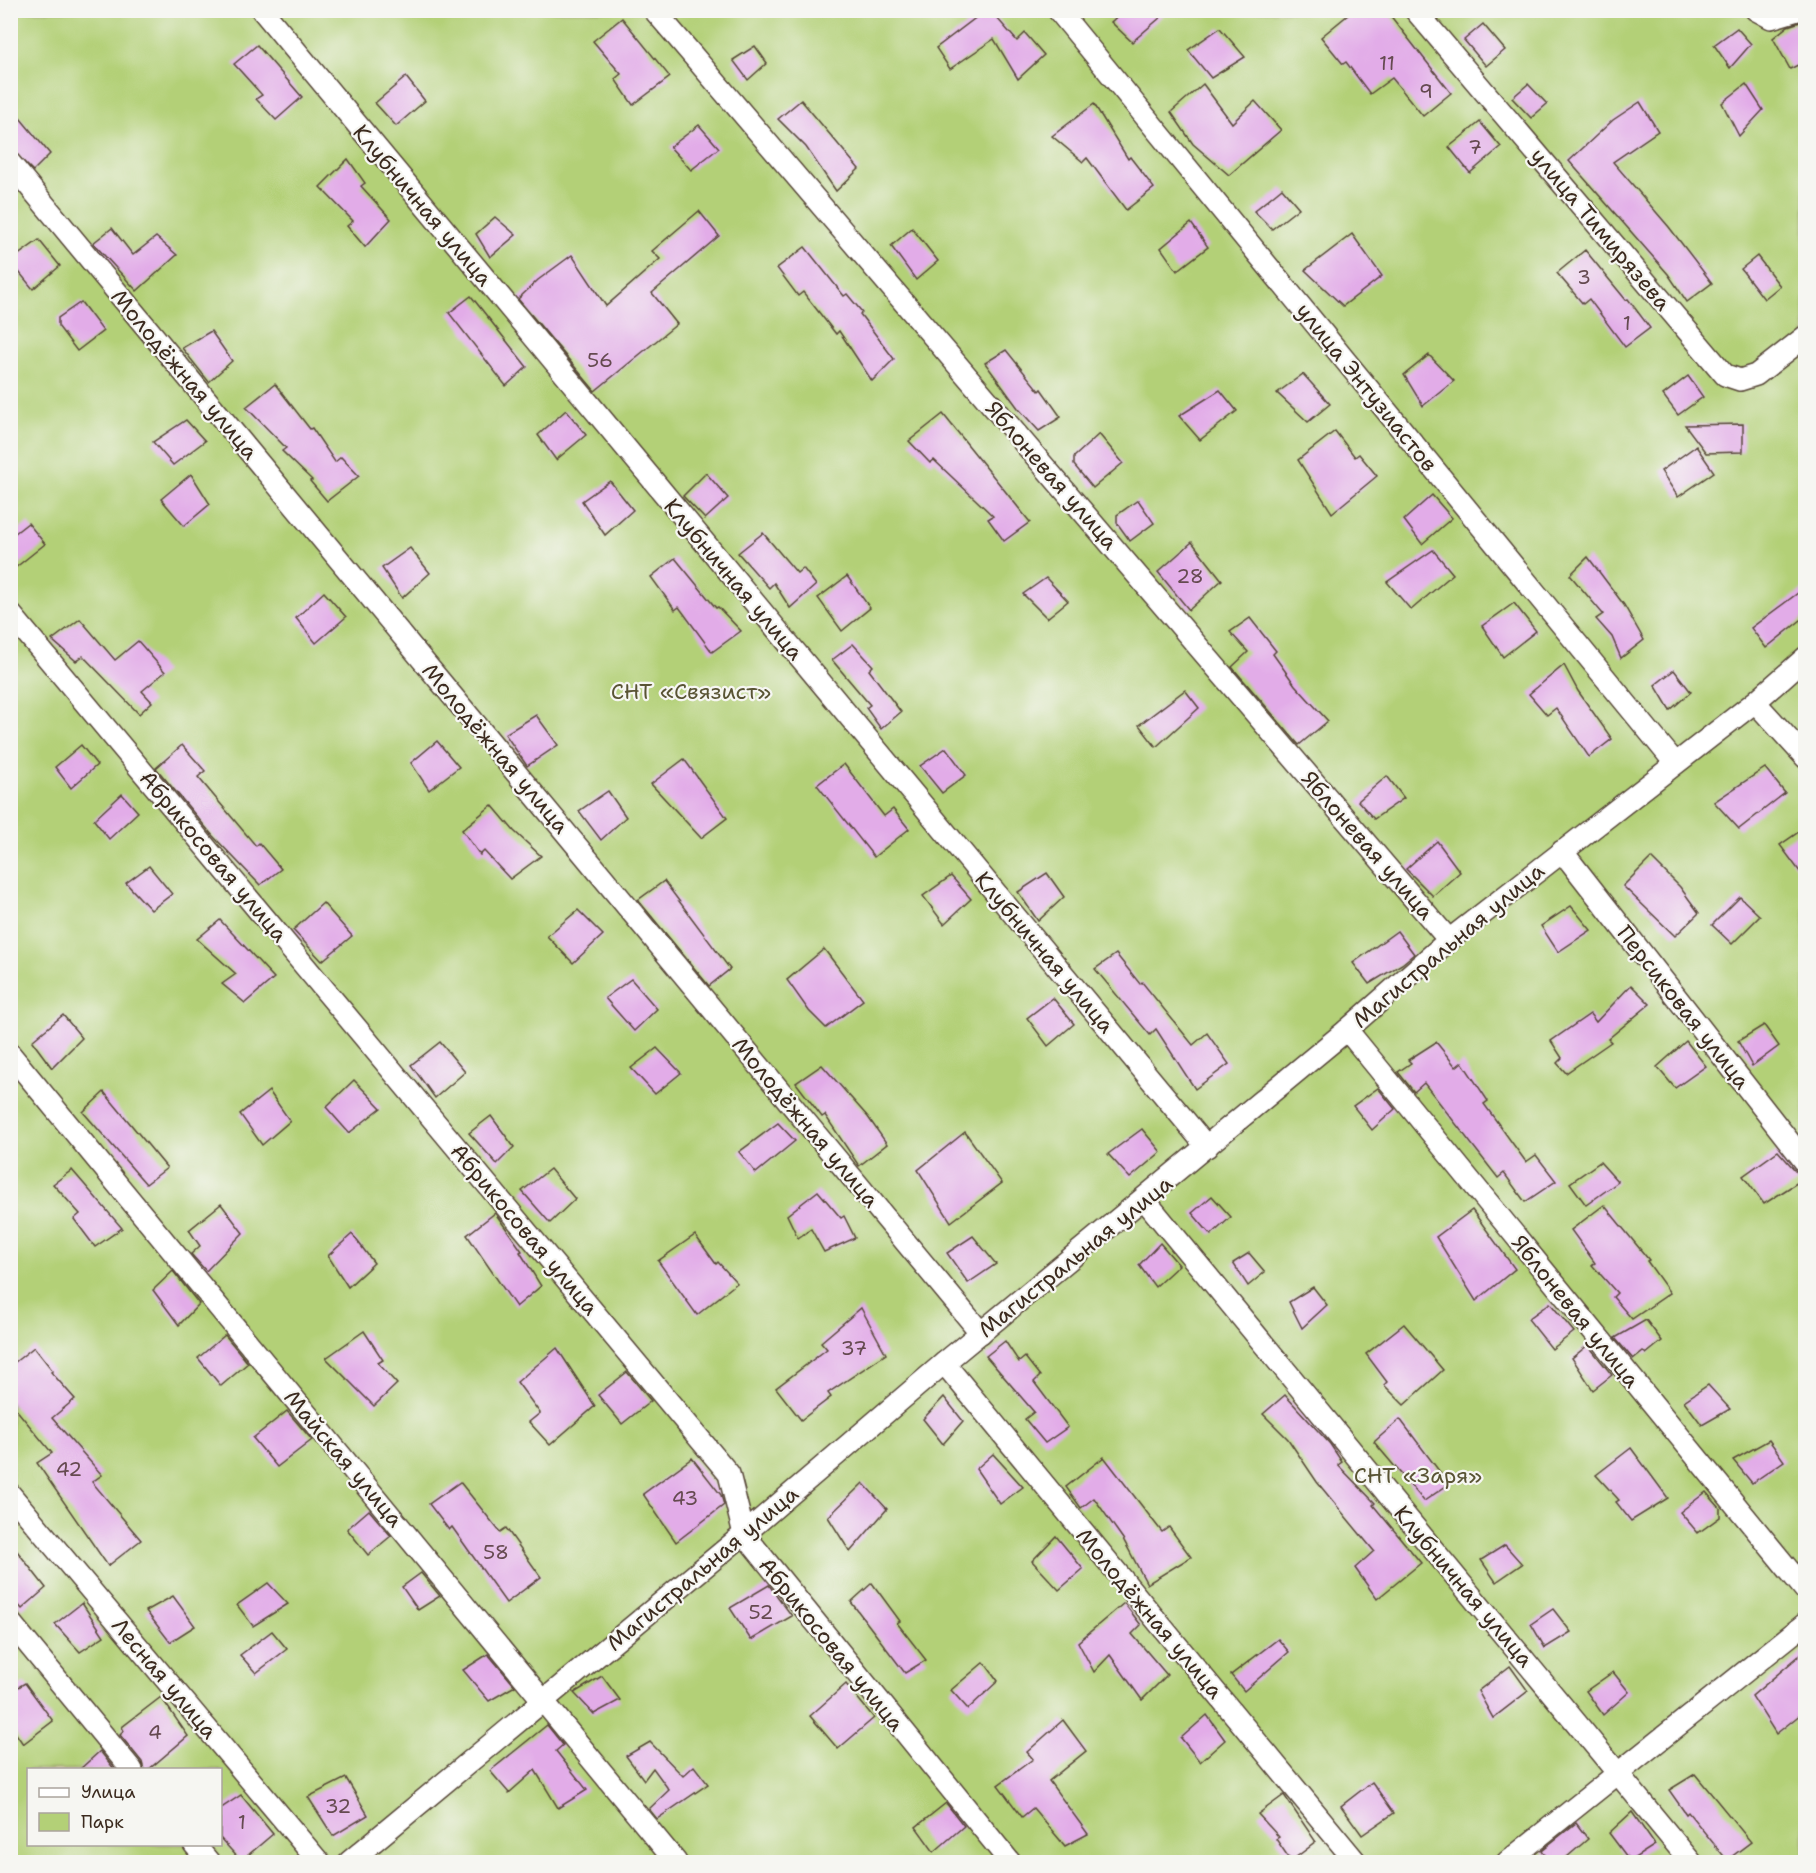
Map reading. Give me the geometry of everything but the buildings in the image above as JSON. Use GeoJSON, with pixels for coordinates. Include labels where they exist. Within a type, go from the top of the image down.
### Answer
{"type":"FeatureCollection","features":[{"type":"Feature","properties":{"kind":"street","name":"Клубничная улица"},"geometry":{"type":"LineString","coordinates":[[262,10],[1207,1147]]}},
{"type":"Feature","properties":{"kind":"street","name":"Яблоневая улица"},"geometry":{"type":"LineString","coordinates":[[654,10],[1449,940]]}},
{"type":"Feature","properties":{"kind":"street","name":"улица Энтузиастов"},"geometry":{"type":"LineString","coordinates":[[1059,10],[1675,763]]}},
{"type":"Feature","properties":{"kind":"street","name":"улица Тимирязева"},"geometry":{"type":"LineString","coordinates":[[1415,10],[1725,375],[1740,380],[1756,375],[1806,336]]}},
{"type":"Feature","properties":{"kind":"street"},"geometry":{"type":"LineString","coordinates":[[1764,14],[1798,10]]}},
{"type":"Feature","properties":{"kind":"street","name":"Молодёжная улица"},"geometry":{"type":"LineString","coordinates":[[10,163],[981,1333]]}},
{"type":"Feature","properties":{"kind":"street","name":"Абрикосовая улица"},"geometry":{"type":"LineString","coordinates":[[10,613],[729,1474],[744,1534],[1010,1863]]}},
{"type":"Feature","properties":{"kind":"street","name":"Магистральная улица"},"geometry":{"type":"LineString","coordinates":[[349,1863],[744,1534],[944,1363],[1347,1030],[1449,940],[1755,702],[1806,657]]}},
{"type":"Feature","properties":{"kind":"street"},"geometry":{"type":"LineString","coordinates":[[1755,702],[1806,758]]}},
{"type":"Feature","properties":{"kind":"street","name":"Персиковая улица"},"geometry":{"type":"LineString","coordinates":[[1562,851],[1806,1163]]}},
{"type":"Feature","properties":{"kind":"street","name":"Яблоневая улица"},"geometry":{"type":"LineString","coordinates":[[1347,1030],[1806,1591]]}},
{"type":"Feature","properties":{"kind":"street","name":"Майская улица"},"geometry":{"type":"LineString","coordinates":[[10,1054],[676,1863]]}},
{"type":"Feature","properties":{"kind":"street","name":"Клубничная улица"},"geometry":{"type":"LineString","coordinates":[[1144,1199],[1618,1771],[1691,1863]]}},
{"type":"Feature","properties":{"kind":"street","name":"Молодёжная улица"},"geometry":{"type":"LineString","coordinates":[[944,1363],[1356,1863]]}},
{"type":"Feature","properties":{"kind":"street","name":"Лесная улица"},"geometry":{"type":"LineString","coordinates":[[10,1494],[319,1863]]}},
{"type":"Feature","properties":{"kind":"street"},"geometry":{"type":"LineString","coordinates":[[10,1622],[130,1768]]}},
{"type":"Feature","properties":{"kind":"street"},"geometry":{"type":"LineString","coordinates":[[1507,1863],[1618,1771],[1806,1623]]}},
{"type":"Feature","properties":{"kind":"street"},"geometry":{"type":"LineString","coordinates":[[195,1846],[209,1863]]}},
{"type":"Feature","properties":{"kind":"green space","name":"СНТ «Связист»"},"geometry":{"type":"Polygon","coordinates":[[[11,11],[1805,11],[1805,1862],[11,1862],[11,11]]]}},
{"type":"Feature","properties":{"kind":"park label","name":"СНТ «Заря»"},"geometry":{"type":"Point","coordinates":[1418,1475]}}]}
